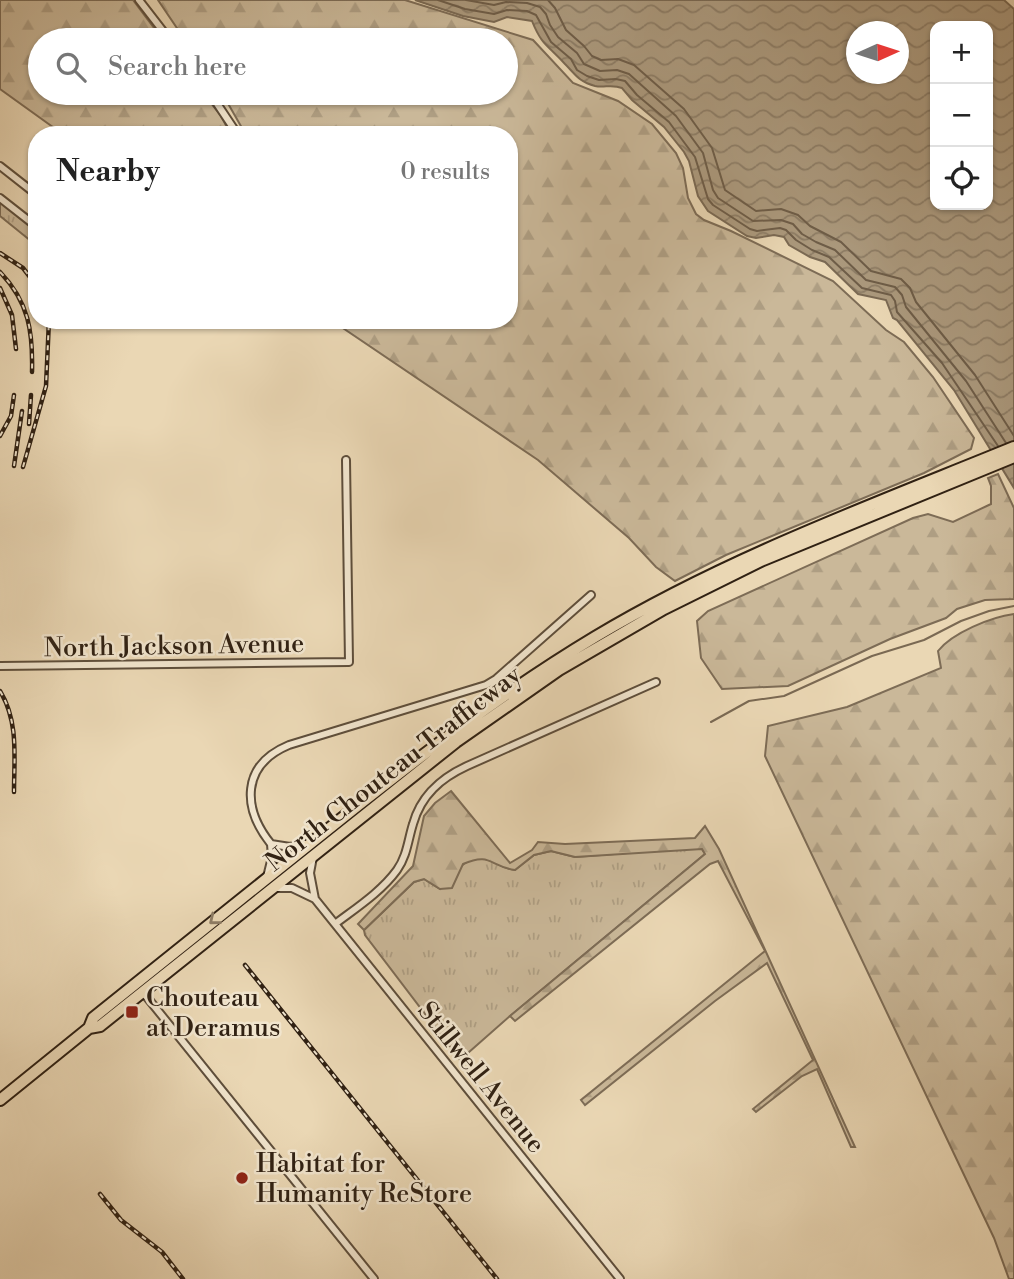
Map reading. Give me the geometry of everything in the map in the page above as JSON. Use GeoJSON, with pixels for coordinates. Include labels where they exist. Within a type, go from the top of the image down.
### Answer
{"type":"FeatureCollection","features":[{"type":"Feature","properties":{"kind":"main road","name":"North Chouteau Trafficway"},"geometry":{"type":"LineString","coordinates":[[139,988],[267,877],[510,691],[700,580],[758,552],[1014,447]]}},
{"type":"Feature","properties":{"kind":"main road","name":"North Chouteau Trafficway"},"geometry":{"type":"LineString","coordinates":[[0,1100],[89,1028],[93,1018],[139,988],[275,888],[456,742],[598,641],[763,560],[1014,457]]}},
{"type":"Feature","properties":{"kind":"street"},"geometry":{"type":"LineString","coordinates":[[139,0],[161,28]]}},
{"type":"Feature","properties":{"kind":"street"},"geometry":{"type":"LineString","coordinates":[[218,105],[233,126]]}},
{"type":"Feature","properties":{"kind":"street"},"geometry":{"type":"LineString","coordinates":[[0,166],[28,188]]}},
{"type":"Feature","properties":{"kind":"street"},"geometry":{"type":"LineString","coordinates":[[0,198],[28,220]]}},
{"type":"Feature","properties":{"kind":"street","name":"North Jackson Avenue"},"geometry":{"type":"LineString","coordinates":[[0,666],[349,662],[346,460]]}},
{"type":"Feature","properties":{"kind":"street","name":"North Chouteau Trafficway"},"geometry":{"type":"LineString","coordinates":[[312,843],[290,847],[271,844],[259,828],[251,808],[250,796],[256,772],[268,756],[289,745],[486,685],[591,595]]}},
{"type":"Feature","properties":{"kind":"street","name":"North Chouteau Trafficway"},"geometry":{"type":"LineString","coordinates":[[335,925],[383,886],[397,869],[408,846],[418,808],[428,793],[442,780],[467,766],[656,682]]}},
{"type":"Feature","properties":{"kind":"street"},"geometry":{"type":"LineString","coordinates":[[267,877],[272,857],[271,844]]}},
{"type":"Feature","properties":{"kind":"street"},"geometry":{"type":"LineString","coordinates":[[313,857],[310,873],[315,899]]}},
{"type":"Feature","properties":{"kind":"street"},"geometry":{"type":"LineString","coordinates":[[275,888],[292,888],[315,899]]}},
{"type":"Feature","properties":{"kind":"street","name":"Stillwell Avenue"},"geometry":{"type":"LineString","coordinates":[[315,899],[620,1279]]}},
{"type":"Feature","properties":{"kind":"street"},"geometry":{"type":"LineString","coordinates":[[139,988],[370,1278]]}},
{"type":"Feature","properties":{"kind":"green space"},"geometry":{"type":"Polygon","coordinates":[[[0,0],[133,0],[154,28],[28,28],[28,105],[212,105],[226,126],[51,126],[0,89],[0,0]]]}},
{"type":"Feature","properties":{"kind":"green space"},"geometry":{"type":"Polygon","coordinates":[[[158,0],[405,0],[495,28],[177,28],[158,0]]]}},
{"type":"Feature","properties":{"kind":"green space"},"geometry":{"type":"Polygon","coordinates":[[[518,35],[533,40],[573,83],[618,101],[652,124],[676,153],[683,168],[688,198],[696,214],[833,281],[886,330],[904,342],[933,377],[974,438],[971,449],[924,473],[726,555],[675,581],[538,460],[344,329],[518,329],[518,126],[241,126],[229,105],[518,105],[518,35]]]}},
{"type":"Feature","properties":{"kind":"green space"},"geometry":{"type":"Polygon","coordinates":[[[0,202],[28,223],[28,239],[0,216],[0,202]]]}},
{"type":"Feature","properties":{"kind":"green space"},"geometry":{"type":"Polygon","coordinates":[[[998,474],[1014,508],[1014,599],[985,600],[957,609],[946,618],[890,639],[788,686],[722,689],[701,658],[697,621],[708,611],[913,518],[928,514],[953,522],[991,504],[988,478],[998,474]]]}},
{"type":"Feature","properties":{"kind":"green space"},"geometry":{"type":"Polygon","coordinates":[[[1014,614],[1014,1279],[1009,1279],[994,1238],[765,756],[768,726],[847,707],[941,668],[938,651],[944,644],[984,622],[1014,614]]]}},
{"type":"Feature","properties":{"kind":"green space"},"geometry":{"type":"Polygon","coordinates":[[[451,791],[510,863],[532,850],[538,842],[565,844],[695,838],[705,826],[719,849],[855,1147],[851,1147],[817,1069],[802,1076],[756,1112],[753,1109],[813,1060],[767,963],[585,1105],[581,1100],[765,951],[718,861],[710,864],[515,1021],[510,1016],[705,854],[702,849],[575,857],[551,851],[534,855],[515,870],[479,859],[463,864],[452,888],[440,889],[424,879],[414,882],[364,930],[358,924],[413,866],[424,816],[451,791]]]}},
{"type":"Feature","properties":{"kind":"green space"},"geometry":{"type":"Polygon","coordinates":[[[702,849],[705,854],[460,1060],[365,935],[364,930],[414,882],[424,879],[440,889],[455,871],[474,859],[489,860],[515,870],[534,855],[551,851],[575,857],[702,849]]]}},
{"type":"Feature","properties":{"kind":"water"},"geometry":{"type":"Polygon","coordinates":[[[415,0],[1004,0],[1014,9],[1014,488],[954,390],[893,318],[886,300],[858,294],[825,262],[789,245],[784,237],[747,236],[708,211],[698,196],[684,152],[664,127],[622,88],[595,86],[578,77],[542,41],[532,21],[507,17],[494,22],[463,16],[415,0]]]}},
{"type":"Feature","properties":{"kind":"waterway"},"geometry":{"type":"LineString","coordinates":[[711,722],[749,701],[784,696],[872,656],[924,640],[961,621],[1014,606]]}},
{"type":"Feature","properties":{"kind":"railway"},"geometry":{"type":"LineString","coordinates":[[0,253],[28,274]]}},
{"type":"Feature","properties":{"kind":"railway"},"geometry":{"type":"LineString","coordinates":[[0,272],[17,295],[28,322]]}},
{"type":"Feature","properties":{"kind":"railway"},"geometry":{"type":"LineString","coordinates":[[0,288],[12,315],[16,349]]}},
{"type":"Feature","properties":{"kind":"railway"},"geometry":{"type":"LineString","coordinates":[[30,329],[32,372]]}},
{"type":"Feature","properties":{"kind":"railway"},"geometry":{"type":"LineString","coordinates":[[23,467],[46,386],[49,329]]}},
{"type":"Feature","properties":{"kind":"railway"},"geometry":{"type":"LineString","coordinates":[[0,436],[11,416],[14,395]]}},
{"type":"Feature","properties":{"kind":"railway"},"geometry":{"type":"LineString","coordinates":[[29,424],[31,395]]}},
{"type":"Feature","properties":{"kind":"railway"},"geometry":{"type":"LineString","coordinates":[[14,466],[22,411]]}},
{"type":"Feature","properties":{"kind":"railway"},"geometry":{"type":"LineString","coordinates":[[0,691],[13,728],[14,792]]}},
{"type":"Feature","properties":{"kind":"railway"},"geometry":{"type":"LineString","coordinates":[[245,965],[497,1279]]}},
{"type":"Feature","properties":{"kind":"railway"},"geometry":{"type":"LineString","coordinates":[[100,1194],[121,1220],[162,1252],[183,1279]]}},
{"type":"Feature","properties":{"kind":"place","name":"Chouteau at Deramus"},"geometry":{"type":"Point","coordinates":[132,1012]}},
{"type":"Feature","properties":{"kind":"place","name":"Habitat for Humanity ReStore"},"geometry":{"type":"Point","coordinates":[242,1178]}}]}
